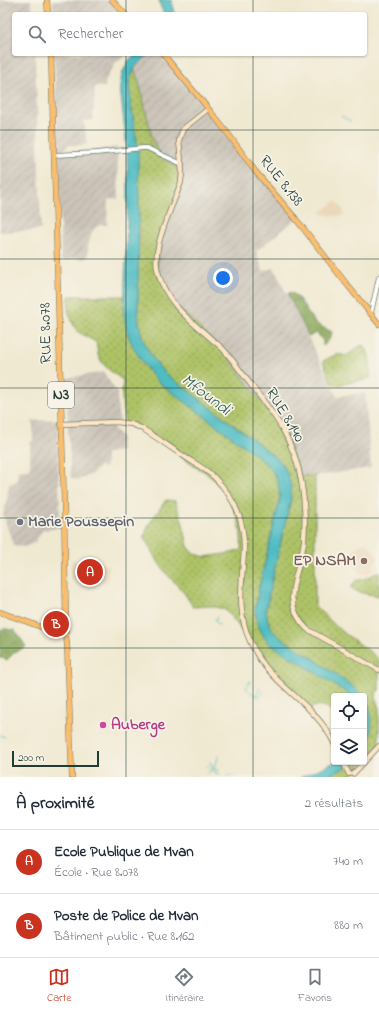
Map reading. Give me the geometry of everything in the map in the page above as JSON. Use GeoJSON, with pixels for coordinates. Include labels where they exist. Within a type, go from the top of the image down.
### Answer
{"type":"FeatureCollection","features":[{"type":"Feature","properties":{"kind":"main road"},"geometry":{"type":"LineString","coordinates":[[47,0],[48,12]]}},
{"type":"Feature","properties":{"kind":"main road"},"geometry":{"type":"LineString","coordinates":[[112,0],[123,12]]}},
{"type":"Feature","properties":{"kind":"main road","name":"RUE 8.078"},"geometry":{"type":"LineString","coordinates":[[51,56],[55,154],[66,636]]}},
{"type":"Feature","properties":{"kind":"main road","name":"RUE 8.138"},"geometry":{"type":"LineString","coordinates":[[165,56],[229,135],[255,171],[379,324]]}},
{"type":"Feature","properties":{"kind":"main road","name":"RUE 8.140"},"geometry":{"type":"LineString","coordinates":[[208,109],[183,129],[179,140],[182,164],[181,182],[160,239],[157,255],[157,268],[172,302],[194,325],[222,349],[273,414],[285,433],[300,476],[304,503],[305,518],[302,550],[292,596],[293,606],[300,622],[307,629],[379,670]]}},
{"type":"Feature","properties":{"kind":"main road"},"geometry":{"type":"LineString","coordinates":[[61,424],[117,422],[131,424],[141,428],[203,469],[222,486],[236,508],[244,531],[245,543],[240,595],[241,611],[246,634],[262,662],[272,674],[324,725],[331,738]]}},
{"type":"Feature","properties":{"kind":"main road"},"geometry":{"type":"LineString","coordinates":[[0,612],[66,636]]}},
{"type":"Feature","properties":{"kind":"main road","name":"N3"},"geometry":{"type":"LineString","coordinates":[[66,636],[72,777]]}},
{"type":"Feature","properties":{"kind":"main road"},"geometry":{"type":"LineString","coordinates":[[345,765],[351,775],[379,746]]}},
{"type":"Feature","properties":{"kind":"street"},"geometry":{"type":"LineString","coordinates":[[55,154],[96,153],[147,148],[182,164]]}},
{"type":"Feature","properties":{"kind":"street"},"geometry":{"type":"LineString","coordinates":[[371,313],[379,276]]}},
{"type":"Feature","properties":{"kind":"shaded area"},"geometry":{"type":"Polygon","coordinates":[[[0,0],[31,0],[32,12],[12,12],[12,56],[35,56],[41,229],[0,232],[0,0]]]}},
{"type":"Feature","properties":{"kind":"shaded area"},"geometry":{"type":"Polygon","coordinates":[[[53,0],[109,0],[120,12],[53,12],[53,0]]]}},
{"type":"Feature","properties":{"kind":"shaded area"},"geometry":{"type":"Polygon","coordinates":[[[54,56],[124,56],[113,65],[115,66],[110,71],[105,87],[95,87],[93,120],[83,121],[87,145],[68,145],[65,150],[67,152],[117,147],[119,199],[108,200],[107,225],[100,225],[92,232],[88,246],[88,256],[85,259],[73,258],[66,261],[61,260],[58,135],[54,56]]]}},
{"type":"Feature","properties":{"kind":"shaded area"},"geometry":{"type":"Polygon","coordinates":[[[132,56],[162,56],[296,219],[256,251],[263,271],[274,268],[337,396],[365,393],[371,468],[315,476],[300,476],[172,302],[157,268],[157,255],[175,166],[160,157],[153,139],[139,82],[134,69],[132,56]]]}},
{"type":"Feature","properties":{"kind":"shaded area"},"geometry":{"type":"Polygon","coordinates":[[[336,201],[342,208],[345,215],[324,215],[320,212],[336,201]]]}},
{"type":"Feature","properties":{"kind":"shaded area"},"geometry":{"type":"Polygon","coordinates":[[[103,372],[117,392],[118,414],[120,420],[113,425],[113,427],[114,430],[122,437],[121,451],[106,453],[105,468],[100,466],[92,474],[78,480],[71,478],[66,378],[103,372]]]}},
{"type":"Feature","properties":{"kind":"shaded area"},"geometry":{"type":"Polygon","coordinates":[[[58,419],[60,528],[43,530],[35,542],[30,545],[23,547],[13,545],[3,514],[9,484],[17,480],[18,471],[30,469],[30,443],[33,440],[32,421],[58,419]]]}},
{"type":"Feature","properties":{"kind":"shaded area","name":"EP NSAM"},"geometry":{"type":"Polygon","coordinates":[[[364,543],[369,545],[378,557],[374,565],[374,569],[366,576],[365,574],[359,573],[349,555],[358,546],[364,543]]]}},
{"type":"Feature","properties":{"kind":"shaded area"},"geometry":{"type":"Polygon","coordinates":[[[71,560],[109,565],[108,582],[71,579],[71,560]]]}},
{"type":"Feature","properties":{"kind":"green space"},"geometry":{"type":"Polygon","coordinates":[[[134,69],[139,82],[152,137],[160,157],[175,166],[179,172],[181,182],[160,239],[157,268],[172,302],[222,349],[285,433],[300,476],[315,476],[315,606],[341,631],[368,650],[379,660],[379,690],[376,693],[376,699],[379,709],[379,746],[367,759],[369,707],[367,703],[367,693],[360,693],[314,659],[278,636],[268,621],[266,610],[291,498],[263,447],[165,373],[153,359],[142,337],[138,310],[139,199],[129,81],[134,69]]]}},
{"type":"Feature","properties":{"kind":"green space"},"geometry":{"type":"Polygon","coordinates":[[[290,292],[300,300],[310,317],[315,322],[332,332],[329,340],[323,346],[323,341],[318,334],[315,333],[309,337],[289,297],[288,294],[290,292]]]}},
{"type":"Feature","properties":{"kind":"green space"},"geometry":{"type":"Polygon","coordinates":[[[69,296],[125,296],[124,312],[134,348],[145,366],[157,381],[256,455],[271,469],[278,484],[280,499],[259,587],[255,610],[258,625],[263,635],[348,693],[331,693],[331,710],[322,706],[316,706],[309,710],[272,674],[246,634],[224,609],[211,606],[193,607],[185,594],[166,573],[156,559],[144,537],[149,524],[166,500],[175,501],[182,520],[188,546],[193,553],[205,557],[241,550],[240,528],[237,517],[233,506],[221,488],[205,472],[194,466],[158,438],[125,423],[122,402],[123,380],[102,363],[98,355],[96,342],[78,332],[68,311],[69,296]]]}},
{"type":"Feature","properties":{"kind":"green space"},"geometry":{"type":"Polygon","coordinates":[[[364,345],[370,361],[370,378],[335,386],[331,382],[323,361],[336,355],[346,356],[356,348],[364,345]]]}},
{"type":"Feature","properties":{"kind":"green space"},"geometry":{"type":"Polygon","coordinates":[[[379,572],[379,596],[361,593],[351,588],[354,582],[367,578],[379,572]]]}},
{"type":"Feature","properties":{"kind":"green space"},"geometry":{"type":"Polygon","coordinates":[[[14,629],[26,647],[15,652],[7,660],[0,658],[0,630],[14,629]]]}},
{"type":"Feature","properties":{"kind":"green space"},"geometry":{"type":"Polygon","coordinates":[[[350,765],[361,765],[350,777],[325,777],[350,765]]]}},
{"type":"Feature","properties":{"kind":"water"},"geometry":{"type":"Polygon","coordinates":[[[159,0],[172,0],[174,12],[163,12],[159,0]]]}},
{"type":"Feature","properties":{"kind":"water"},"geometry":{"type":"Polygon","coordinates":[[[134,56],[147,56],[136,66],[129,81],[131,107],[138,148],[138,310],[142,337],[153,359],[165,373],[281,462],[288,475],[291,487],[291,498],[266,610],[268,621],[278,636],[314,659],[360,693],[347,693],[270,644],[263,635],[258,625],[255,610],[280,499],[276,478],[271,469],[256,455],[157,381],[138,356],[128,335],[124,312],[128,192],[127,149],[120,87],[122,74],[128,61],[134,56]]]}},
{"type":"Feature","properties":{"kind":"water"},"geometry":{"type":"Polygon","coordinates":[[[367,702],[371,712],[372,723],[367,746],[367,702]]]}},
{"type":"Feature","properties":{"kind":"water"},"geometry":{"type":"Polygon","coordinates":[[[331,764],[331,765],[350,765],[325,777],[301,777],[331,764]]]}},
{"type":"Feature","properties":{"kind":"waterway"},"geometry":{"type":"LineString","coordinates":[[341,116],[350,121]]}},
{"type":"Feature","properties":{"kind":"waterway"},"geometry":{"type":"LineString","coordinates":[[217,617],[215,621],[219,625]]}},
{"type":"Feature","properties":{"kind":"waterway"},"geometry":{"type":"LineString","coordinates":[[250,681],[246,688],[251,693],[259,697],[264,691]]}},
{"type":"Feature","properties":{"kind":"waterway"},"geometry":{"type":"LineString","coordinates":[[256,696],[260,688]]}},
{"type":"Feature","properties":{"kind":"waterway"},"geometry":{"type":"LineString","coordinates":[[0,735],[5,737]]}},
{"type":"Feature","properties":{"kind":"waterway"},"geometry":{"type":"LineString","coordinates":[[214,767],[219,756]]}},
{"type":"Feature","properties":{"kind":"waterway"},"geometry":{"type":"LineString","coordinates":[[210,762],[213,768],[219,771]]}},
{"type":"Feature","properties":{"kind":"waterway"},"geometry":{"type":"LineString","coordinates":[[207,766],[218,774]]}},
{"type":"Feature","properties":{"kind":"waterway"},"geometry":{"type":"LineString","coordinates":[[207,774],[211,770]]}},
{"type":"Feature","properties":{"kind":"waterway"},"geometry":{"type":"LineString","coordinates":[[230,774],[233,777]]}},
{"type":"Feature","properties":{"kind":"place","name":"Marie Poussepin"},"geometry":{"type":"Point","coordinates":[20,522]}},
{"type":"Feature","properties":{"kind":"place","name":"EP NSAM"},"geometry":{"type":"Point","coordinates":[364,561]}},
{"type":"Feature","properties":{"kind":"place","name":"Ecole Publique de Mvan"},"geometry":{"type":"Point","coordinates":[90,572]}},
{"type":"Feature","properties":{"kind":"place","name":"Poste de Police de Mvan"},"geometry":{"type":"Point","coordinates":[56,624]}},
{"type":"Feature","properties":{"kind":"place","name":"Auberge"},"geometry":{"type":"Point","coordinates":[103,725]}},
{"type":"Feature","properties":{"kind":"water label","name":"Mfoundi"},"geometry":{"type":"Point","coordinates":[206,395]}}]}
